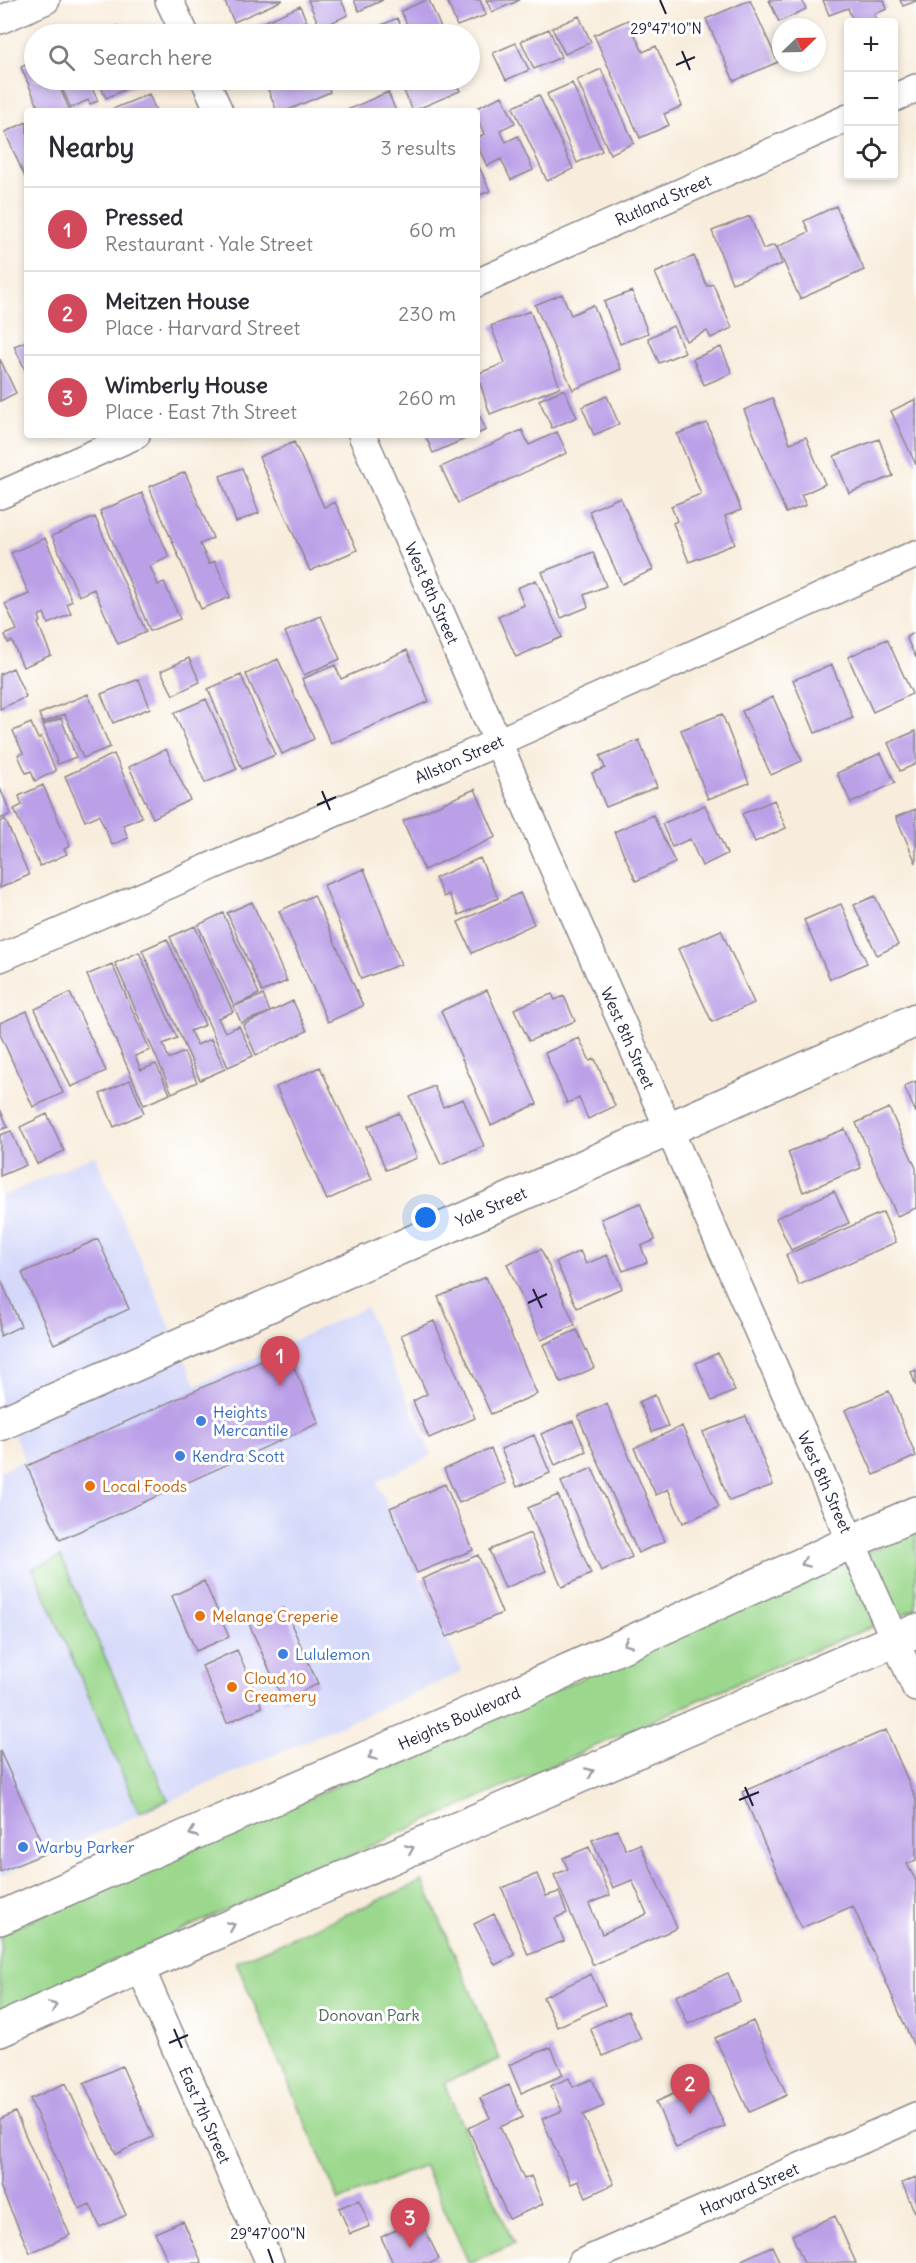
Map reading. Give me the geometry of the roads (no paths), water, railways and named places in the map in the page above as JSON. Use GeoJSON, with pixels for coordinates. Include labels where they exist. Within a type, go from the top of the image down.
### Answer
{"type":"FeatureCollection","features":[{"type":"Feature","properties":{"kind":"main road","name":"Yale Street"},"geometry":{"type":"LineString","coordinates":[[0,1424],[916,1020]]}},
{"type":"Feature","properties":{"kind":"main road","name":"Heights Boulevard"},"geometry":{"type":"LineString","coordinates":[[0,1918],[148,1850],[239,1815],[525,1690],[916,1514]]}},
{"type":"Feature","properties":{"kind":"main road"},"geometry":{"type":"LineString","coordinates":[[0,2030],[905,1635]]}},
{"type":"Feature","properties":{"kind":"street"},"geometry":{"type":"LineString","coordinates":[[0,20],[46,0]]}},
{"type":"Feature","properties":{"kind":"street"},"geometry":{"type":"LineString","coordinates":[[170,0],[181,24]]}},
{"type":"Feature","properties":{"kind":"street"},"geometry":{"type":"LineString","coordinates":[[898,96],[916,87]]}},
{"type":"Feature","properties":{"kind":"street"},"geometry":{"type":"LineString","coordinates":[[210,90],[218,108]]}},
{"type":"Feature","properties":{"kind":"street","name":"Rutland Street"},"geometry":{"type":"LineString","coordinates":[[480,282],[844,120]]}},
{"type":"Feature","properties":{"kind":"street"},"geometry":{"type":"LineString","coordinates":[[0,495],[129,438]]}},
{"type":"Feature","properties":{"kind":"street","name":"West 8th Street"},"geometry":{"type":"LineString","coordinates":[[363,438],[851,1542],[905,1635],[916,1688]]}},
{"type":"Feature","properties":{"kind":"street","name":"Allston Street"},"geometry":{"type":"LineString","coordinates":[[0,958],[498,742],[916,554]]}},
{"type":"Feature","properties":{"kind":"street","name":"East 7th Street"},"geometry":{"type":"LineString","coordinates":[[140,1967],[270,2263]]}},
{"type":"Feature","properties":{"kind":"street","name":"Harvard Street"},"geometry":{"type":"LineString","coordinates":[[581,2263],[916,2116]]}},
{"type":"Feature","properties":{"kind":"place","name":"Pressed"},"geometry":{"type":"Point","coordinates":[280,1386]}},
{"type":"Feature","properties":{"kind":"place","name":"Heights Mercantile"},"geometry":{"type":"Point","coordinates":[201,1421]}},
{"type":"Feature","properties":{"kind":"place","name":"Kendra Scott"},"geometry":{"type":"Point","coordinates":[180,1456]}},
{"type":"Feature","properties":{"kind":"place","name":"Local Foods"},"geometry":{"type":"Point","coordinates":[90,1486]}},
{"type":"Feature","properties":{"kind":"place","name":"Melange Creperie"},"geometry":{"type":"Point","coordinates":[200,1616]}},
{"type":"Feature","properties":{"kind":"place","name":"Lululemon"},"geometry":{"type":"Point","coordinates":[283,1654]}},
{"type":"Feature","properties":{"kind":"place","name":"Cloud 10 Creamery"},"geometry":{"type":"Point","coordinates":[232,1687]}},
{"type":"Feature","properties":{"kind":"place","name":"Warby Parker"},"geometry":{"type":"Point","coordinates":[23,1847]}},
{"type":"Feature","properties":{"kind":"place","name":"Meitzen House"},"geometry":{"type":"Point","coordinates":[690,2114]}},
{"type":"Feature","properties":{"kind":"place","name":"Wimberly House"},"geometry":{"type":"Point","coordinates":[410,2248]}},
{"type":"Feature","properties":{"kind":"park label","name":"Donovan Park"},"geometry":{"type":"Point","coordinates":[369,2015]}}]}
